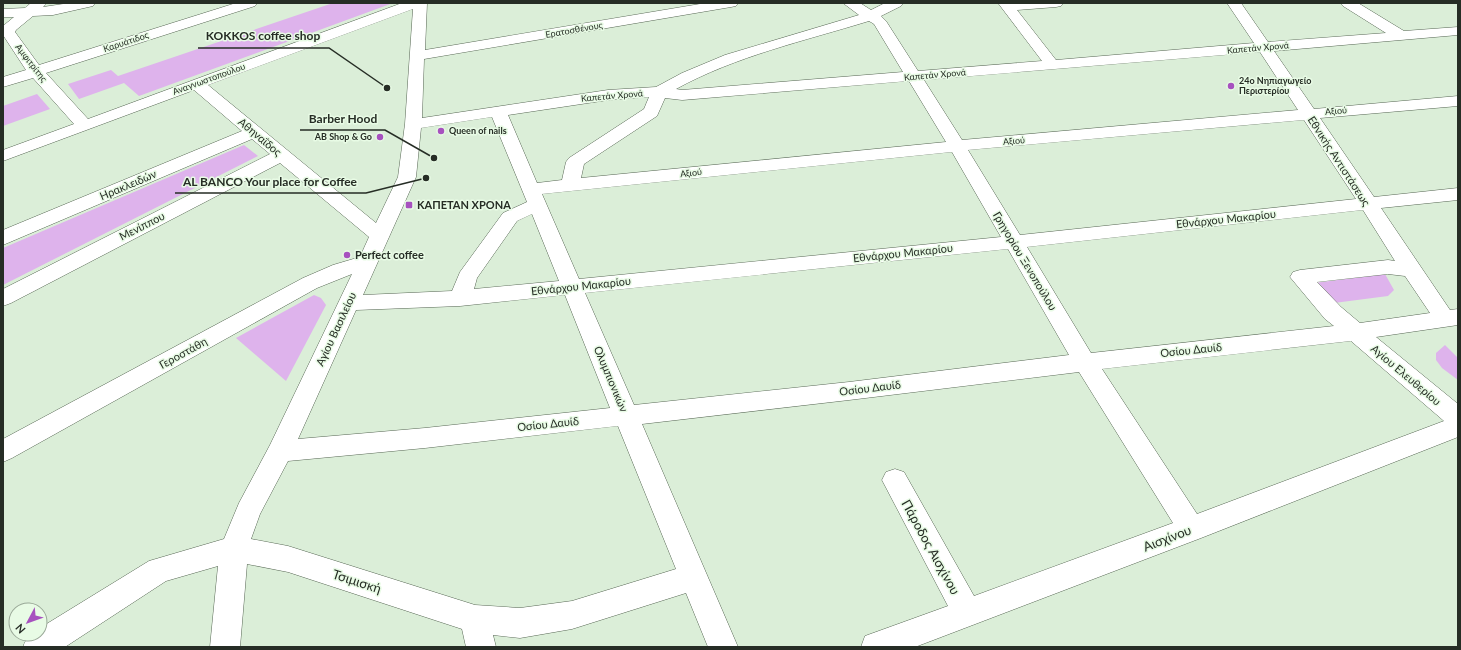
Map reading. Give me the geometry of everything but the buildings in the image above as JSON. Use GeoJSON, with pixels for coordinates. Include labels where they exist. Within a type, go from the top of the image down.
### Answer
{"type":"FeatureCollection","features":[{"type":"Feature","properties":{"kind":"street"},"geometry":{"type":"LineString","coordinates":[[3,13],[36,7],[66,9],[88,3]]}},
{"type":"Feature","properties":{"kind":"street","name":"Καρυάτιδος"},"geometry":{"type":"LineString","coordinates":[[3,82],[250,3]]}},
{"type":"Feature","properties":{"kind":"street","name":"Αναγνωστοπούλου"},"geometry":{"type":"LineString","coordinates":[[3,156],[415,3]]}},
{"type":"Feature","properties":{"kind":"street","name":"Αγίου Βασιλείου"},"geometry":{"type":"LineString","coordinates":[[225,647],[234,549],[248,512],[280,451],[407,177],[413,124],[420,3]]}},
{"type":"Feature","properties":{"kind":"street","name":"Ερατοσθένους"},"geometry":{"type":"LineString","coordinates":[[418,56],[731,3]]}},
{"type":"Feature","properties":{"kind":"street","name":"Γρηγορίου Ξενοπούλου"},"geometry":{"type":"LineString","coordinates":[[850,3],[879,21],[957,146],[1085,362],[1191,529]]}},
{"type":"Feature","properties":{"kind":"street"},"geometry":{"type":"LineString","coordinates":[[570,186],[575,162],[651,112],[660,92],[688,76],[730,58],[871,16],[896,3]]}},
{"type":"Feature","properties":{"kind":"street"},"geometry":{"type":"LineString","coordinates":[[1006,5],[1056,3]]}},
{"type":"Feature","properties":{"kind":"street","name":"Εθνικής Αντιστάσεως"},"geometry":{"type":"LineString","coordinates":[[1234,3],[1410,269],[1451,318]]}},
{"type":"Feature","properties":{"kind":"street"},"geometry":{"type":"LineString","coordinates":[[1348,3],[1400,35]]}},
{"type":"Feature","properties":{"kind":"street"},"geometry":{"type":"LineString","coordinates":[[1006,5],[1052,64]]}},
{"type":"Feature","properties":{"kind":"street","name":"Αμφιτρίτης"},"geometry":{"type":"LineString","coordinates":[[36,7],[9,28],[8,42],[85,126]]}},
{"type":"Feature","properties":{"kind":"street","name":"Καπετάν Χρονά"},"geometry":{"type":"LineString","coordinates":[[413,124],[608,95],[660,92],[682,95],[1458,31]]}},
{"type":"Feature","properties":{"kind":"street","name":"Αθηναΐδος"},"geometry":{"type":"LineString","coordinates":[[196,84],[380,236]]}},
{"type":"Feature","properties":{"kind":"street","name":"Αξιού"},"geometry":{"type":"LineString","coordinates":[[460,298],[467,277],[510,217],[534,196],[570,186],[957,146],[1458,101]]}},
{"type":"Feature","properties":{"kind":"street","name":"Ολυμπιονικών"},"geometry":{"type":"LineString","coordinates":[[498,111],[723,647]]}},
{"type":"Feature","properties":{"kind":"street","name":"Ηρακλειδών"},"geometry":{"type":"LineString","coordinates":[[3,238],[254,132]]}},
{"type":"Feature","properties":{"kind":"street","name":"Μενίππου"},"geometry":{"type":"LineString","coordinates":[[3,298],[281,155]]}},
{"type":"Feature","properties":{"kind":"street","name":"Εθνάρχου Μακαρίου"},"geometry":{"type":"LineString","coordinates":[[348,303],[460,298],[1014,242],[1458,194]]}},
{"type":"Feature","properties":{"kind":"street","name":"Γεροστάθη"},"geometry":{"type":"LineString","coordinates":[[3,451],[310,283],[340,270],[367,262]]}},
{"type":"Feature","properties":{"kind":"street","name":"Αγίου Ελευθερίου"},"geometry":{"type":"LineString","coordinates":[[1410,269],[1388,268],[1300,277],[1333,313],[1354,332],[1458,418]]}},
{"type":"Feature","properties":{"kind":"street","name":"Οσίου Δαυίδ"},"geometry":{"type":"LineString","coordinates":[[280,451],[425,438],[626,416],[1354,332],[1451,318]]}},
{"type":"Feature","properties":{"kind":"street","name":"Αισχίνου"},"geometry":{"type":"LineString","coordinates":[[876,647],[1191,529],[1458,426]]}},
{"type":"Feature","properties":{"kind":"street","name":"Πάροδος Αισχίνου"},"geometry":{"type":"LineString","coordinates":[[895,480],[967,613]]}},
{"type":"Feature","properties":{"kind":"street","name":"Τσιμισκή"},"geometry":{"type":"LineString","coordinates":[[38,647],[159,570],[234,549],[288,559],[475,619],[520,623],[572,615],[694,577]]}},
{"type":"Feature","properties":{"kind":"street"},"geometry":{"type":"LineString","coordinates":[[475,619],[481,647]]}},
{"type":"Feature","properties":{"kind":"shaded area"},"geometry":{"type":"Polygon","coordinates":[[[333,3],[393,3],[139,96],[124,83],[79,99],[68,84],[111,70],[118,76],[333,3]]]}},
{"type":"Feature","properties":{"kind":"shaded area"},"geometry":{"type":"Polygon","coordinates":[[[37,94],[50,109],[3,126],[3,106],[37,94]]]}},
{"type":"Feature","properties":{"kind":"shaded area"},"geometry":{"type":"Polygon","coordinates":[[[244,145],[258,156],[3,285],[3,248],[244,145]]]}},
{"type":"Feature","properties":{"kind":"shaded area"},"geometry":{"type":"Polygon","coordinates":[[[1385,274],[1394,290],[1388,296],[1334,303],[1314,283],[1385,274]]]}},
{"type":"Feature","properties":{"kind":"shaded area"},"geometry":{"type":"Polygon","coordinates":[[[314,295],[321,298],[326,305],[286,381],[236,338],[314,295]]]}},
{"type":"Feature","properties":{"kind":"shaded area"},"geometry":{"type":"Polygon","coordinates":[[[1445,345],[1458,358],[1458,380],[1442,368],[1436,360],[1436,353],[1445,345]]]}},
{"type":"Feature","properties":{"kind":"place","name":"24ο Νηπιαγωγείο Περιστερίου"},"geometry":{"type":"Point","coordinates":[1231,86]}},
{"type":"Feature","properties":{"kind":"place","name":"KOKKOS coffee shop"},"geometry":{"type":"Point","coordinates":[387,88]}},
{"type":"Feature","properties":{"kind":"place","name":"Queen of nails"},"geometry":{"type":"Point","coordinates":[441,131]}},
{"type":"Feature","properties":{"kind":"place","name":"AB Shop & Go"},"geometry":{"type":"Point","coordinates":[380,137]}},
{"type":"Feature","properties":{"kind":"place","name":"Barber Hood"},"geometry":{"type":"Point","coordinates":[434,158]}},
{"type":"Feature","properties":{"kind":"place","name":"AL BANCO Your place for Coffee"},"geometry":{"type":"Point","coordinates":[426,178]}},
{"type":"Feature","properties":{"kind":"place","name":"ΚΑΠΕΤΑΝ ΧΡΟΝΑ"},"geometry":{"type":"Point","coordinates":[409,205]}},
{"type":"Feature","properties":{"kind":"place","name":"Perfect coffee"},"geometry":{"type":"Point","coordinates":[347,255]}}]}
